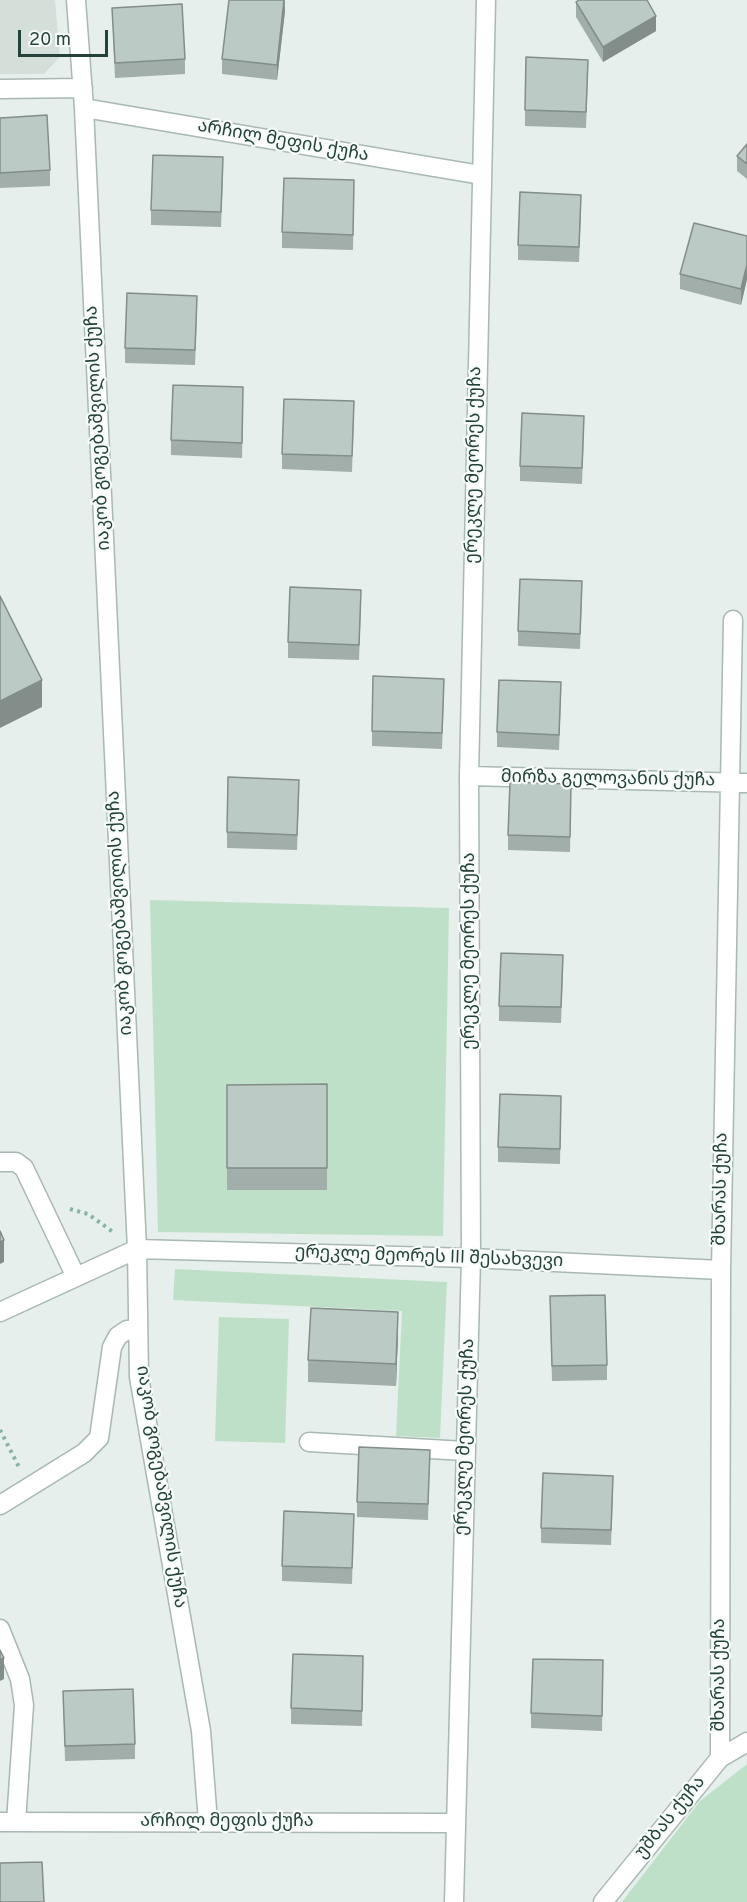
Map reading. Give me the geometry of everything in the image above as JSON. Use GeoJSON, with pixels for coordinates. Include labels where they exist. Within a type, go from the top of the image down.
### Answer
{"type":"FeatureCollection","features":[{"type":"Feature","properties":{"kind":"street","name":"იაკობ გოგებაშვილის ქუჩა"},"geometry":{"type":"LineString","coordinates":[[76,0],[84,108],[137,1249],[140,1377],[201,1731],[208,1822]]}},
{"type":"Feature","properties":{"kind":"street","name":"ერეკლე მეორეს ქუჩა"},"geometry":{"type":"LineString","coordinates":[[454,1902],[471,1258],[469,776],[486,0]]}},
{"type":"Feature","properties":{"kind":"street"},"geometry":{"type":"LineString","coordinates":[[0,89],[83,88]]}},
{"type":"Feature","properties":{"kind":"street","name":"არჩილ მეფის ქუჩა"},"geometry":{"type":"LineString","coordinates":[[84,108],[481,175]]}},
{"type":"Feature","properties":{"kind":"street","name":"შხარას ქუჩა"},"geometry":{"type":"LineString","coordinates":[[720,1758],[721,1270],[739,783],[733,620]]}},
{"type":"Feature","properties":{"kind":"street","name":"მირზა გელოვანის ქუჩა"},"geometry":{"type":"LineString","coordinates":[[469,776],[739,783]]}},
{"type":"Feature","properties":{"kind":"street"},"geometry":{"type":"LineString","coordinates":[[0,1162],[16,1162],[24,1168],[76,1277]]}},
{"type":"Feature","properties":{"kind":"street"},"geometry":{"type":"LineString","coordinates":[[0,1312],[137,1249]]}},
{"type":"Feature","properties":{"kind":"street","name":"ერეკლე მეორეს III შესახვევი"},"geometry":{"type":"LineString","coordinates":[[137,1249],[471,1258],[721,1270]]}},
{"type":"Feature","properties":{"kind":"street"},"geometry":{"type":"LineString","coordinates":[[0,1505],[84,1453],[99,1438],[112,1347],[118,1336],[127,1330],[138,1329]]}},
{"type":"Feature","properties":{"kind":"street"},"geometry":{"type":"LineString","coordinates":[[309,1442],[465,1451]]}},
{"type":"Feature","properties":{"kind":"street"},"geometry":{"type":"LineString","coordinates":[[0,1629],[20,1679],[24,1705],[8,1822]]}},
{"type":"Feature","properties":{"kind":"street","name":"უშბას ქუჩა"},"geometry":{"type":"LineString","coordinates":[[603,1902],[720,1758],[747,1742]]}},
{"type":"Feature","properties":{"kind":"street","name":"არჩილ მეფის ქუჩა"},"geometry":{"type":"LineString","coordinates":[[8,1822],[455,1823]]}},
{"type":"Feature","properties":{"kind":"path"},"geometry":{"type":"LineString","coordinates":[[40,1201],[88,1214],[137,1249]]}},
{"type":"Feature","properties":{"kind":"path"},"geometry":{"type":"LineString","coordinates":[[0,1431],[28,1487]]}},
{"type":"Feature","properties":{"kind":"shaded area"},"geometry":{"type":"Polygon","coordinates":[[[0,0],[55,0],[60,57],[44,74],[0,74],[0,0]]]}},
{"type":"Feature","properties":{"kind":"green space"},"geometry":{"type":"Polygon","coordinates":[[[150,900],[449,908],[443,1236],[158,1232],[150,900]]]}},
{"type":"Feature","properties":{"kind":"green space"},"geometry":{"type":"Polygon","coordinates":[[[175,1269],[447,1282],[440,1438],[396,1436],[402,1311],[173,1300],[175,1269]]]}},
{"type":"Feature","properties":{"kind":"green space"},"geometry":{"type":"Polygon","coordinates":[[[219,1317],[289,1319],[285,1443],[215,1441],[219,1317]]]}},
{"type":"Feature","properties":{"kind":"green space"},"geometry":{"type":"Polygon","coordinates":[[[747,1764],[747,1902],[622,1902],[700,1801],[747,1764]]]}},
{"type":"Feature","properties":{"kind":"building"},"geometry":{"type":"Polygon","coordinates":[[[229,0],[284,0],[277,65],[222,59],[229,0]]]}},
{"type":"Feature","properties":{"kind":"building"},"geometry":{"type":"Polygon","coordinates":[[[579,0],[647,0],[656,16],[603,47],[576,2],[579,0]]]}},
{"type":"Feature","properties":{"kind":"building"},"geometry":{"type":"Polygon","coordinates":[[[182,4],[185,59],[115,63],[112,8],[182,4]]]}},
{"type":"Feature","properties":{"kind":"building"},"geometry":{"type":"Polygon","coordinates":[[[526,57],[588,60],[586,112],[525,110],[526,57]]]}},
{"type":"Feature","properties":{"kind":"building"},"geometry":{"type":"Polygon","coordinates":[[[47,115],[50,170],[0,173],[0,118],[47,115]]]}},
{"type":"Feature","properties":{"kind":"building"},"geometry":{"type":"Polygon","coordinates":[[[747,144],[747,164],[737,156],[747,144]]]}},
{"type":"Feature","properties":{"kind":"building"},"geometry":{"type":"Polygon","coordinates":[[[153,155],[223,157],[221,212],[151,210],[153,155]]]}},
{"type":"Feature","properties":{"kind":"building"},"geometry":{"type":"Polygon","coordinates":[[[284,178],[354,180],[353,235],[282,232],[284,178]]]}},
{"type":"Feature","properties":{"kind":"building"},"geometry":{"type":"Polygon","coordinates":[[[520,192],[581,195],[579,247],[518,245],[520,192]]]}},
{"type":"Feature","properties":{"kind":"building"},"geometry":{"type":"Polygon","coordinates":[[[694,223],[747,236],[747,264],[741,289],[680,274],[694,223]]]}},
{"type":"Feature","properties":{"kind":"building"},"geometry":{"type":"Polygon","coordinates":[[[127,293],[197,296],[195,350],[125,348],[127,293]]]}},
{"type":"Feature","properties":{"kind":"building"},"geometry":{"type":"Polygon","coordinates":[[[173,385],[243,387],[242,443],[171,440],[173,385]]]}},
{"type":"Feature","properties":{"kind":"building"},"geometry":{"type":"Polygon","coordinates":[[[284,399],[354,401],[352,456],[282,454],[284,399]]]}},
{"type":"Feature","properties":{"kind":"building"},"geometry":{"type":"Polygon","coordinates":[[[522,413],[584,416],[582,468],[520,466],[522,413]]]}},
{"type":"Feature","properties":{"kind":"building"},"geometry":{"type":"Polygon","coordinates":[[[520,579],[582,581],[580,634],[518,631],[520,579]]]}},
{"type":"Feature","properties":{"kind":"building"},"geometry":{"type":"Polygon","coordinates":[[[290,587],[361,590],[359,645],[288,642],[290,587]]]}},
{"type":"Feature","properties":{"kind":"building"},"geometry":{"type":"Polygon","coordinates":[[[0,596],[42,680],[0,701],[0,596]]]}},
{"type":"Feature","properties":{"kind":"building"},"geometry":{"type":"Polygon","coordinates":[[[373,676],[444,679],[442,733],[372,731],[373,676]]]}},
{"type":"Feature","properties":{"kind":"building"},"geometry":{"type":"Polygon","coordinates":[[[499,680],[561,682],[559,735],[497,732],[499,680]]]}},
{"type":"Feature","properties":{"kind":"building"},"geometry":{"type":"Polygon","coordinates":[[[228,777],[299,780],[297,835],[227,832],[228,777]]]}},
{"type":"Feature","properties":{"kind":"building"},"geometry":{"type":"Polygon","coordinates":[[[510,782],[571,784],[570,837],[508,835],[510,782]]]}},
{"type":"Feature","properties":{"kind":"building"},"geometry":{"type":"Polygon","coordinates":[[[501,953],[563,955],[561,1007],[499,1006],[501,953]]]}},
{"type":"Feature","properties":{"kind":"building"},"geometry":{"type":"Polygon","coordinates":[[[327,1084],[327,1168],[227,1168],[227,1085],[327,1084]]]}},
{"type":"Feature","properties":{"kind":"building"},"geometry":{"type":"Polygon","coordinates":[[[500,1094],[561,1096],[560,1149],[498,1147],[500,1094]]]}},
{"type":"Feature","properties":{"kind":"building"},"geometry":{"type":"Polygon","coordinates":[[[605,1295],[607,1365],[552,1366],[550,1296],[605,1295]]]}},
{"type":"Feature","properties":{"kind":"building"},"geometry":{"type":"Polygon","coordinates":[[[311,1308],[398,1312],[396,1364],[308,1360],[311,1308]]]}},
{"type":"Feature","properties":{"kind":"building"},"geometry":{"type":"Polygon","coordinates":[[[359,1447],[430,1450],[428,1504],[357,1502],[359,1447]]]}},
{"type":"Feature","properties":{"kind":"building"},"geometry":{"type":"Polygon","coordinates":[[[543,1473],[613,1476],[611,1530],[541,1528],[543,1473]]]}},
{"type":"Feature","properties":{"kind":"building"},"geometry":{"type":"Polygon","coordinates":[[[284,1511],[354,1514],[352,1568],[282,1566],[284,1511]]]}},
{"type":"Feature","properties":{"kind":"building"},"geometry":{"type":"Polygon","coordinates":[[[293,1654],[363,1656],[362,1711],[291,1708],[293,1654]]]}},
{"type":"Feature","properties":{"kind":"building"},"geometry":{"type":"Polygon","coordinates":[[[533,1659],[603,1660],[602,1716],[531,1713],[533,1659]]]}},
{"type":"Feature","properties":{"kind":"building"},"geometry":{"type":"Polygon","coordinates":[[[133,1689],[135,1744],[65,1746],[63,1691],[133,1689]]]}},
{"type":"Feature","properties":{"kind":"building"},"geometry":{"type":"Polygon","coordinates":[[[42,1862],[44,1902],[0,1902],[0,1863],[42,1862]]]}}]}
